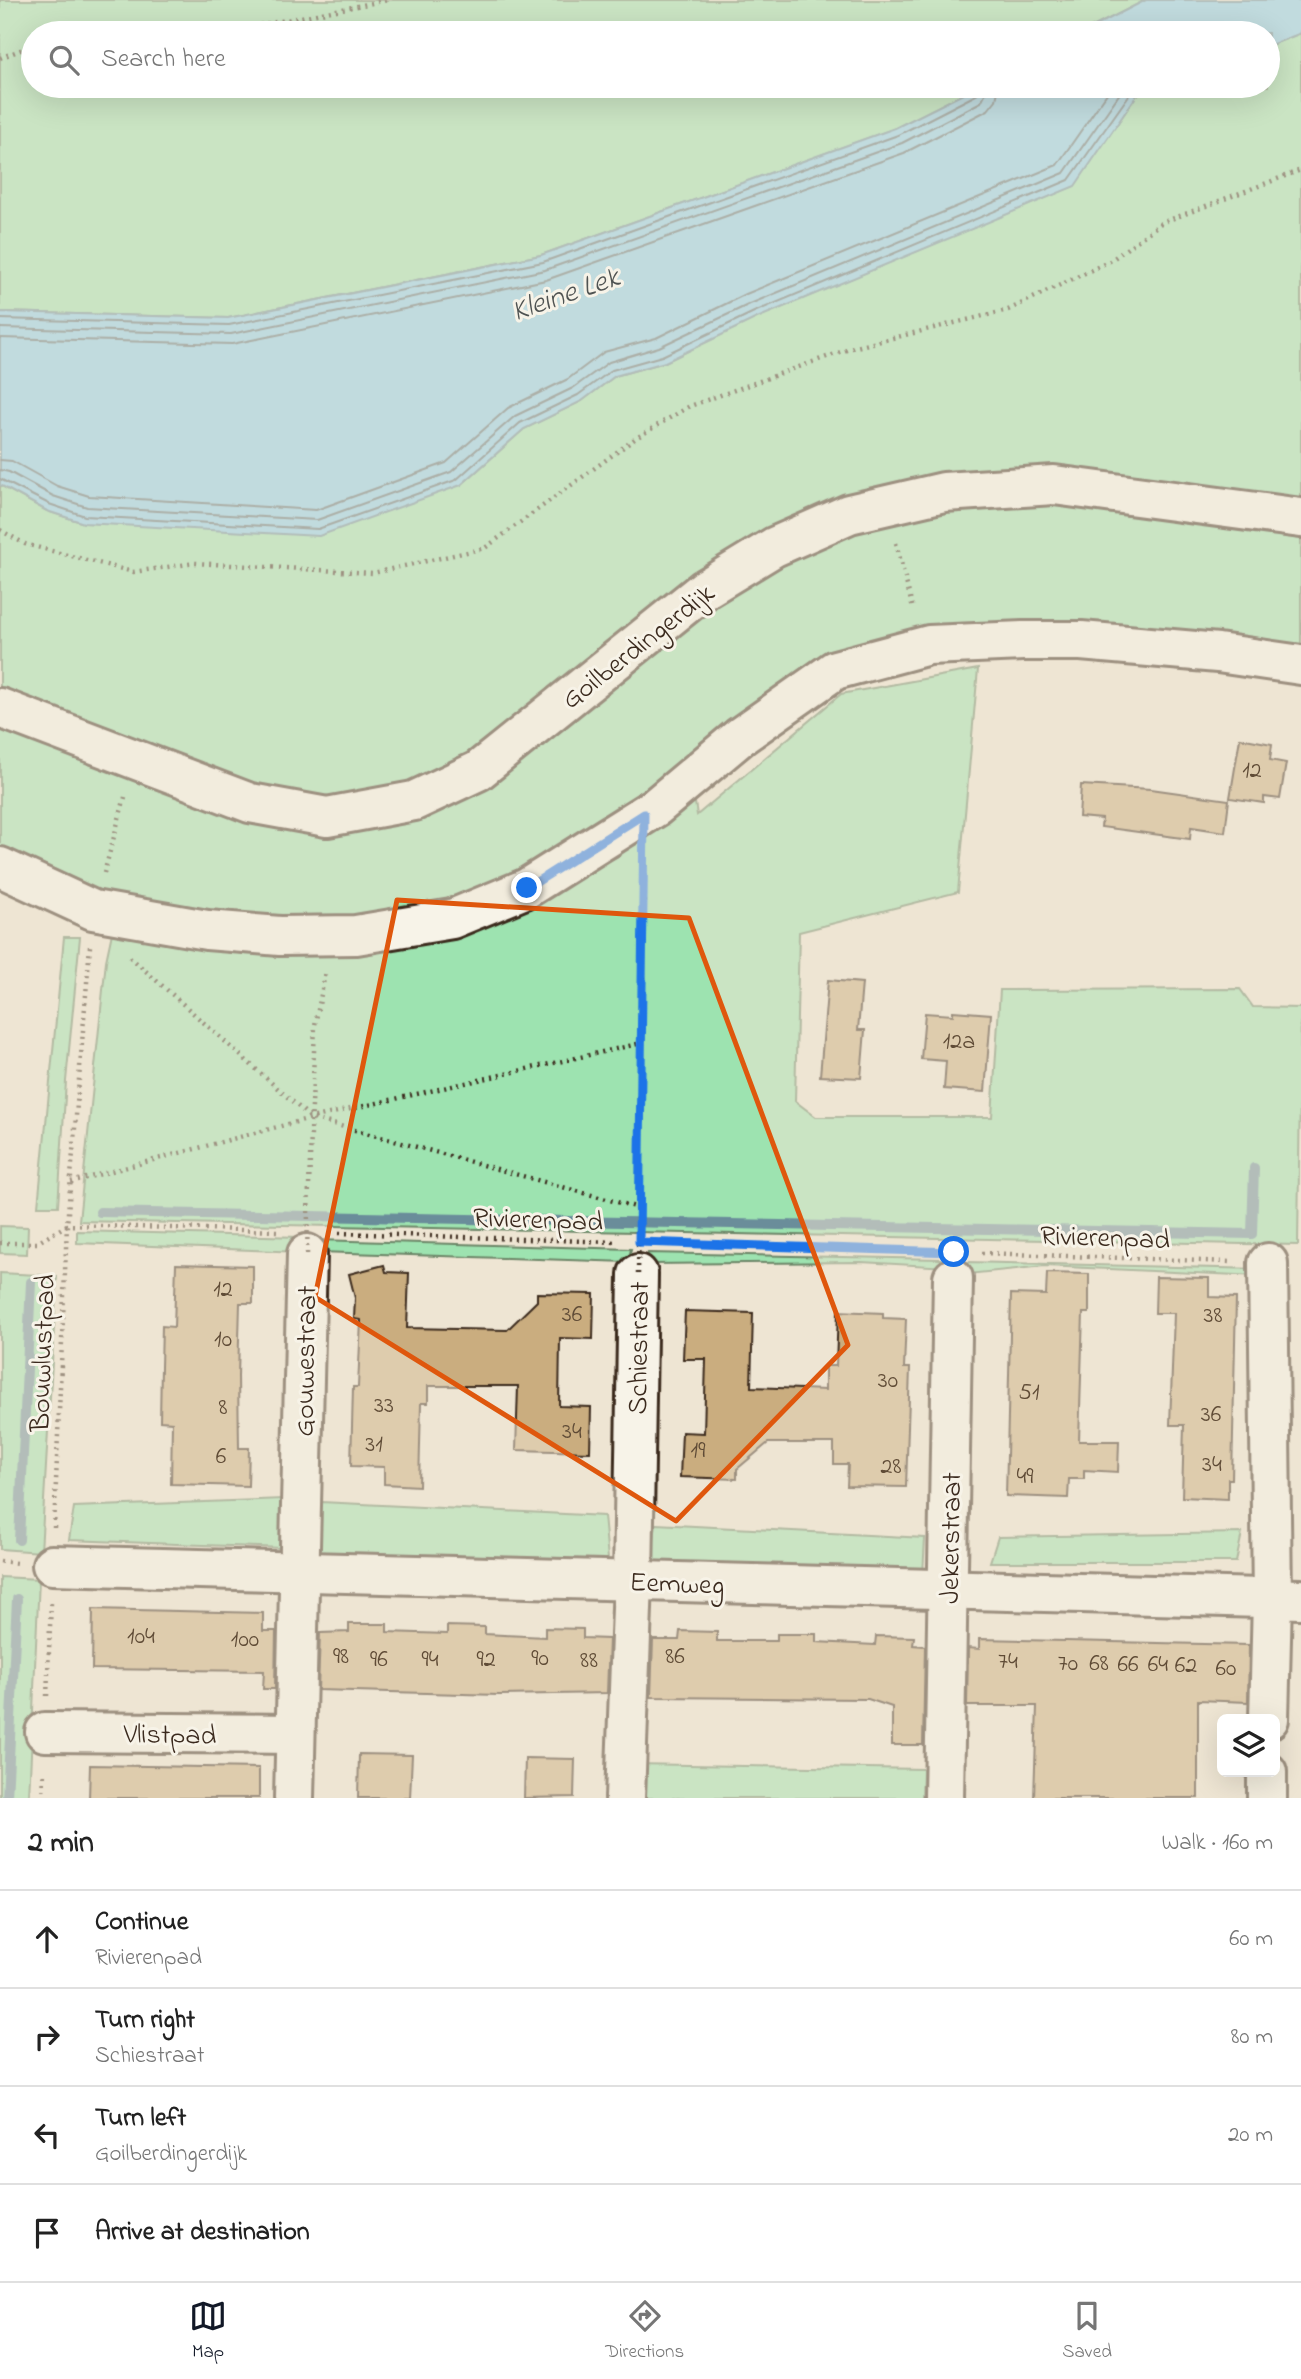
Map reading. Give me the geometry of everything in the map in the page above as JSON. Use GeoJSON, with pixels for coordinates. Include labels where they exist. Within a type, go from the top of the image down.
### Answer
{"type":"FeatureCollection","features":[{"type":"Feature","properties":{"kind":"street","name":"Goilberdingerdijk"},"geometry":{"type":"LineString","coordinates":[[0,708],[250,803],[327,817],[414,801],[478,771],[705,589],[774,547],[849,514],[944,492],[1054,485],[1301,518]]}},
{"type":"Feature","properties":{"kind":"street"},"geometry":{"type":"LineString","coordinates":[[0,867],[93,910],[207,930],[280,936],[356,935],[452,919],[514,894],[644,814],[741,736],[835,670],[929,645],[1081,641],[1218,653],[1301,665]]}},
{"type":"Feature","properties":{"kind":"street","name":"Gouwestraat"},"geometry":{"type":"LineString","coordinates":[[294,1798],[308,1236]]}},
{"type":"Feature","properties":{"kind":"street","name":"Schiestraat"},"geometry":{"type":"LineString","coordinates":[[625,1798],[633,1581],[638,1258]]}},
{"type":"Feature","properties":{"kind":"street"},"geometry":{"type":"LineString","coordinates":[[1268,1263],[1287,1599],[1270,1714]]}},
{"type":"Feature","properties":{"kind":"street","name":"Jekerstraat"},"geometry":{"type":"LineString","coordinates":[[944,1798],[949,1589],[967,1266]]}},
{"type":"Feature","properties":{"kind":"street","name":"Eemweg"},"geometry":{"type":"LineString","coordinates":[[52,1565],[1287,1599]]}},
{"type":"Feature","properties":{"kind":"street","name":"Vlistpad"},"geometry":{"type":"LineString","coordinates":[[45,1732],[295,1734]]}},
{"type":"Feature","properties":{"kind":"street"},"geometry":{"type":"LineString","coordinates":[[1267,1777],[1267,1798]]}},
{"type":"Feature","properties":{"kind":"path"},"geometry":{"type":"LineString","coordinates":[[280,21],[388,0]]}},
{"type":"Feature","properties":{"kind":"path"},"geometry":{"type":"LineString","coordinates":[[0,58],[21,50]]}},
{"type":"Feature","properties":{"kind":"path"},"geometry":{"type":"LineString","coordinates":[[0,530],[25,544],[133,572],[195,563],[373,573],[485,548],[636,438],[690,406],[852,348],[1008,310],[1110,261],[1161,223],[1301,170]]}},
{"type":"Feature","properties":{"kind":"path"},"geometry":{"type":"LineString","coordinates":[[901,561],[911,604]]}},
{"type":"Feature","properties":{"kind":"path","name":"Schiestraat"},"geometry":{"type":"LineString","coordinates":[[638,1258],[644,814]]}},
{"type":"Feature","properties":{"kind":"path"},"geometry":{"type":"LineString","coordinates":[[107,862],[116,827]]}},
{"type":"Feature","properties":{"kind":"path"},"geometry":{"type":"LineString","coordinates":[[93,910],[125,953],[311,1118],[639,1208]]}},
{"type":"Feature","properties":{"kind":"path","name":"Bouwlustpad"},"geometry":{"type":"LineString","coordinates":[[43,1798],[67,1225],[93,910]]}},
{"type":"Feature","properties":{"kind":"path"},"geometry":{"type":"LineString","coordinates":[[308,1236],[314,1025],[323,977],[356,935]]}},
{"type":"Feature","properties":{"kind":"path"},"geometry":{"type":"LineString","coordinates":[[71,1182],[311,1118],[642,1043]]}},
{"type":"Feature","properties":{"kind":"path"},"geometry":{"type":"LineString","coordinates":[[0,1242],[37,1243],[67,1225]]}},
{"type":"Feature","properties":{"kind":"path","name":"Rivierenpad"},"geometry":{"type":"LineString","coordinates":[[67,1225],[308,1236],[638,1258],[926,1251]]}},
{"type":"Feature","properties":{"kind":"path","name":"Rivierenpad"},"geometry":{"type":"LineString","coordinates":[[967,1266],[1268,1263]]}},
{"type":"Feature","properties":{"kind":"highlighted area"},"geometry":{"type":"Polygon","coordinates":[[[397,900],[689,918],[848,1345],[676,1521],[315,1297],[397,900]]]}},
{"type":"Feature","properties":{"kind":"green space"},"geometry":{"type":"Polygon","coordinates":[[[0,0],[1146,0],[1105,21],[21,21],[21,98],[955,98],[896,128],[541,255],[228,318],[0,312],[0,0]]]}},
{"type":"Feature","properties":{"kind":"green space"},"geometry":{"type":"Polygon","coordinates":[[[1301,33],[1301,503],[845,503],[475,758],[410,785],[325,798],[253,790],[0,696],[0,485],[47,511],[84,523],[146,525],[461,485],[524,429],[582,401],[615,376],[665,362],[756,318],[1074,186],[1135,98],[1280,98],[1280,41],[1301,33]]]}},
{"type":"Feature","properties":{"kind":"green space"},"geometry":{"type":"Polygon","coordinates":[[[1054,499],[1301,534],[1301,655],[866,647],[642,802],[477,895],[400,916],[310,925],[104,899],[0,854],[0,723],[132,774],[415,815],[715,600],[853,527],[944,503],[1054,499]]]}},
{"type":"Feature","properties":{"kind":"green space"},"geometry":{"type":"Polygon","coordinates":[[[978,669],[958,892],[799,932],[795,1101],[816,1117],[992,1117],[1000,990],[1240,989],[1253,1007],[1301,1008],[1298,1245],[79,1221],[106,961],[115,919],[207,937],[547,890],[619,856],[693,790],[697,815],[841,694],[978,669]]]}},
{"type":"Feature","properties":{"kind":"green space"},"geometry":{"type":"Polygon","coordinates":[[[64,937],[80,937],[66,1081],[58,1206],[38,1206],[64,937]]]}},
{"type":"Feature","properties":{"kind":"green space"},"geometry":{"type":"Polygon","coordinates":[[[0,1226],[28,1227],[27,1254],[0,1253],[0,1226]]]}},
{"type":"Feature","properties":{"kind":"green space"},"geometry":{"type":"Polygon","coordinates":[[[77,1231],[300,1237],[300,1252],[77,1243],[77,1231]]]}},
{"type":"Feature","properties":{"kind":"green space"},"geometry":{"type":"Polygon","coordinates":[[[317,1240],[631,1249],[628,1262],[319,1252],[317,1240]]]}},
{"type":"Feature","properties":{"kind":"green space"},"geometry":{"type":"Polygon","coordinates":[[[648,1253],[942,1259],[947,1267],[861,1262],[649,1264],[648,1253]]]}},
{"type":"Feature","properties":{"kind":"green space"},"geometry":{"type":"Polygon","coordinates":[[[967,1262],[1260,1269],[1258,1276],[1045,1266],[968,1274],[967,1262]]]}},
{"type":"Feature","properties":{"kind":"green space"},"geometry":{"type":"Polygon","coordinates":[[[0,1273],[57,1276],[41,1552],[0,1549],[0,1273]]]}},
{"type":"Feature","properties":{"kind":"green space"},"geometry":{"type":"Polygon","coordinates":[[[282,1499],[283,1548],[69,1540],[74,1507],[282,1499]]]}},
{"type":"Feature","properties":{"kind":"green space"},"geometry":{"type":"Polygon","coordinates":[[[321,1502],[604,1516],[609,1570],[314,1557],[321,1502]]]}},
{"type":"Feature","properties":{"kind":"green space"},"geometry":{"type":"Polygon","coordinates":[[[656,1524],[925,1538],[923,1575],[650,1570],[656,1524]]]}},
{"type":"Feature","properties":{"kind":"green space"},"geometry":{"type":"Polygon","coordinates":[[[1242,1533],[1236,1562],[990,1562],[998,1537],[1242,1533]]]}},
{"type":"Feature","properties":{"kind":"green space"},"geometry":{"type":"Polygon","coordinates":[[[0,1577],[39,1579],[29,1798],[0,1798],[0,1577]]]}},
{"type":"Feature","properties":{"kind":"green space"},"geometry":{"type":"Polygon","coordinates":[[[633,1764],[923,1769],[922,1798],[632,1798],[633,1764]]]}},
{"type":"Feature","properties":{"kind":"water"},"geometry":{"type":"Polygon","coordinates":[[[1146,0],[1301,0],[1301,33],[1280,41],[1280,21],[1105,21],[1146,0]]]}},
{"type":"Feature","properties":{"kind":"water","name":"Kleine Lek"},"geometry":{"type":"Polygon","coordinates":[[[955,98],[1135,98],[1075,186],[757,318],[665,362],[615,376],[582,401],[524,429],[461,485],[319,536],[84,523],[47,511],[0,485],[0,312],[228,318],[541,255],[895,128],[955,98]]]}},
{"type":"Feature","properties":{"kind":"building"},"geometry":{"type":"Polygon","coordinates":[[[1240,738],[1272,744],[1270,760],[1286,763],[1280,799],[1264,797],[1264,803],[1230,798],[1240,738]]]}},
{"type":"Feature","properties":{"kind":"building"},"geometry":{"type":"Polygon","coordinates":[[[1081,785],[1151,789],[1229,800],[1225,832],[1191,827],[1190,839],[1101,827],[1102,819],[1079,817],[1081,785]]]}},
{"type":"Feature","properties":{"kind":"building"},"geometry":{"type":"Polygon","coordinates":[[[828,980],[862,983],[858,1030],[865,1030],[861,1078],[820,1076],[828,980]]]}},
{"type":"Feature","properties":{"kind":"building"},"geometry":{"type":"Polygon","coordinates":[[[953,1011],[991,1014],[985,1092],[944,1089],[946,1061],[921,1059],[925,1013],[953,1015],[953,1011]]]}},
{"type":"Feature","properties":{"kind":"building"},"geometry":{"type":"Polygon","coordinates":[[[176,1264],[253,1266],[253,1303],[240,1303],[238,1376],[239,1448],[249,1448],[248,1486],[171,1484],[172,1422],[160,1421],[161,1367],[162,1326],[174,1327],[176,1264]]]}},
{"type":"Feature","properties":{"kind":"building"},"geometry":{"type":"Polygon","coordinates":[[[384,1265],[386,1272],[409,1273],[407,1328],[507,1330],[537,1301],[537,1293],[594,1294],[593,1339],[560,1338],[559,1406],[591,1407],[590,1452],[516,1450],[518,1386],[428,1386],[428,1403],[421,1403],[419,1486],[384,1484],[384,1467],[351,1466],[353,1387],[358,1387],[361,1320],[354,1319],[355,1298],[349,1274],[384,1265]]]}},
{"type":"Feature","properties":{"kind":"building"},"geometry":{"type":"Polygon","coordinates":[[[1047,1273],[1089,1274],[1089,1313],[1083,1313],[1079,1441],[1119,1441],[1118,1472],[1084,1470],[1084,1479],[1069,1479],[1068,1498],[1006,1496],[1011,1294],[1046,1295],[1047,1273]]]}},
{"type":"Feature","properties":{"kind":"building"},"geometry":{"type":"Polygon","coordinates":[[[1156,1277],[1209,1278],[1209,1297],[1236,1298],[1232,1479],[1228,1479],[1228,1499],[1182,1497],[1184,1425],[1170,1425],[1174,1313],[1155,1313],[1156,1277]]]}},
{"type":"Feature","properties":{"kind":"building"},"geometry":{"type":"Polygon","coordinates":[[[685,1311],[753,1313],[751,1387],[825,1390],[825,1366],[836,1366],[838,1311],[883,1313],[883,1318],[906,1319],[904,1368],[910,1368],[906,1487],[847,1486],[848,1464],[834,1464],[834,1443],[768,1443],[737,1469],[737,1479],[680,1477],[682,1432],[704,1433],[706,1359],[683,1359],[685,1311]]]}},
{"type":"Feature","properties":{"kind":"building"},"geometry":{"type":"Polygon","coordinates":[[[93,1609],[263,1613],[263,1631],[276,1631],[275,1689],[263,1689],[264,1671],[92,1669],[93,1609]]]}},
{"type":"Feature","properties":{"kind":"building"},"geometry":{"type":"Polygon","coordinates":[[[349,1624],[387,1624],[387,1632],[447,1634],[447,1626],[485,1627],[485,1634],[545,1637],[545,1628],[583,1629],[583,1638],[609,1639],[607,1693],[499,1695],[318,1690],[320,1633],[349,1632],[349,1624]]]}},
{"type":"Feature","properties":{"kind":"building"},"geometry":{"type":"Polygon","coordinates":[[[680,1631],[717,1632],[717,1641],[777,1641],[777,1634],[816,1634],[816,1642],[875,1645],[876,1636],[914,1637],[913,1645],[925,1646],[923,1745],[892,1745],[892,1707],[868,1699],[651,1697],[653,1640],[679,1640],[680,1631]]]}},
{"type":"Feature","properties":{"kind":"building"},"geometry":{"type":"Polygon","coordinates":[[[979,1639],[1249,1645],[1248,1702],[1198,1700],[1198,1798],[1034,1798],[1037,1706],[967,1706],[968,1648],[979,1649],[979,1639]]]}},
{"type":"Feature","properties":{"kind":"building"},"geometry":{"type":"Polygon","coordinates":[[[359,1754],[412,1755],[410,1798],[358,1798],[359,1754]]]}},
{"type":"Feature","properties":{"kind":"building"},"geometry":{"type":"Polygon","coordinates":[[[525,1758],[575,1759],[574,1797],[524,1798],[525,1758]]]}},
{"type":"Feature","properties":{"kind":"building"},"geometry":{"type":"Polygon","coordinates":[[[90,1765],[259,1768],[259,1798],[89,1798],[90,1765]]]}},
{"type":"Feature","properties":{"kind":"waterway"},"geometry":{"type":"LineString","coordinates":[[100,1212],[1252,1234],[1254,1168]]}},
{"type":"Feature","properties":{"kind":"waterway"},"geometry":{"type":"LineString","coordinates":[[19,1540],[31,1282]]}},
{"type":"Feature","properties":{"kind":"waterway"},"geometry":{"type":"LineString","coordinates":[[7,1798],[17,1599]]}},
{"type":"Feature","properties":{"kind":"route"},"geometry":{"type":"LineString","coordinates":[[527,888],[644,814],[639,1242],[954,1252]]}}]}
